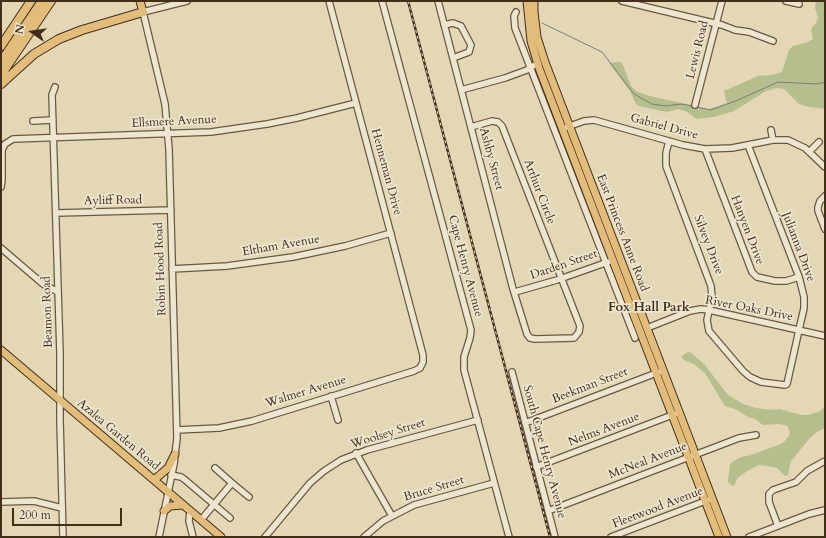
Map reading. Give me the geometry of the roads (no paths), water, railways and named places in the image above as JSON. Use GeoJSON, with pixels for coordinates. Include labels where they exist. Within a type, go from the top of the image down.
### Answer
{"type":"FeatureCollection","features":[{"type":"Feature","properties":{"kind":"highway"},"geometry":{"type":"LineString","coordinates":[[1,46],[31,1]]}},
{"type":"Feature","properties":{"kind":"highway"},"geometry":{"type":"LineString","coordinates":[[1,62],[42,1]]}},
{"type":"Feature","properties":{"kind":"highway"},"geometry":{"type":"LineString","coordinates":[[1,75],[51,1]]}},
{"type":"Feature","properties":{"kind":"highway"},"geometry":{"type":"LineString","coordinates":[[1,84],[34,54],[59,38],[143,12]]}},
{"type":"Feature","properties":{"kind":"main road","name":"Robin Hood Road"},"geometry":{"type":"LineString","coordinates":[[140,1],[143,12]]}},
{"type":"Feature","properties":{"kind":"main road","name":"East Princess Anne Road"},"geometry":{"type":"LineString","coordinates":[[527,1],[531,41],[566,128],[613,260],[692,456],[708,500],[719,537]]}},
{"type":"Feature","properties":{"kind":"main road","name":"East Princess Anne Road"},"geometry":{"type":"LineString","coordinates":[[534,1],[536,33],[541,63]]}},
{"type":"Feature","properties":{"kind":"main road","name":"East Princess Anne Road"},"geometry":{"type":"LineString","coordinates":[[613,260],[647,328],[659,372]]}},
{"type":"Feature","properties":{"kind":"main road","name":"Azalea Garden Road"},"geometry":{"type":"LineString","coordinates":[[1,350],[221,537]]}},
{"type":"Feature","properties":{"kind":"main road"},"geometry":{"type":"LineString","coordinates":[[154,480],[168,468],[175,454]]}},
{"type":"Feature","properties":{"kind":"main road","name":"East Princess Anne Road"},"geometry":{"type":"LineString","coordinates":[[708,500],[727,537]]}},
{"type":"Feature","properties":{"kind":"main road"},"geometry":{"type":"LineString","coordinates":[[164,511],[170,506],[183,505]]}},
{"type":"Feature","properties":{"kind":"street"},"geometry":{"type":"LineString","coordinates":[[143,12],[187,1]]}},
{"type":"Feature","properties":{"kind":"street","name":"Henneman Drive"},"geometry":{"type":"LineString","coordinates":[[329,1],[422,349]]}},
{"type":"Feature","properties":{"kind":"street","name":"Cape Henry Avenue"},"geometry":{"type":"LineString","coordinates":[[382,1],[471,330],[464,364],[509,537]]}},
{"type":"Feature","properties":{"kind":"street","name":"Ashby Street"},"geometry":{"type":"LineString","coordinates":[[438,1],[514,292],[527,334],[532,339],[574,338],[579,332],[580,326],[568,298]]}},
{"type":"Feature","properties":{"kind":"street"},"geometry":{"type":"LineString","coordinates":[[622,1],[722,25],[735,30],[749,32],[773,41]]}},
{"type":"Feature","properties":{"kind":"street","name":"Lewis Road"},"geometry":{"type":"LineString","coordinates":[[695,105],[722,1]]}},
{"type":"Feature","properties":{"kind":"street"},"geometry":{"type":"LineString","coordinates":[[786,1],[798,4]]}},
{"type":"Feature","properties":{"kind":"street","name":"Robin Hood Road"},"geometry":{"type":"LineString","coordinates":[[143,12],[166,104],[171,210],[177,430],[175,454],[159,537]]}},
{"type":"Feature","properties":{"kind":"street"},"geometry":{"type":"LineString","coordinates":[[516,12],[514,16],[515,28],[530,67],[613,260],[635,338]]}},
{"type":"Feature","properties":{"kind":"street"},"geometry":{"type":"LineString","coordinates":[[444,25],[456,23],[461,26],[470,45],[469,52],[452,58]]}},
{"type":"Feature","properties":{"kind":"street"},"geometry":{"type":"LineString","coordinates":[[461,90],[505,78],[541,63]]}},
{"type":"Feature","properties":{"kind":"street","name":"Beamon Road"},"geometry":{"type":"LineString","coordinates":[[55,87],[52,95],[63,537]]}},
{"type":"Feature","properties":{"kind":"street","name":"Ellsmere Avenue"},"geometry":{"type":"LineString","coordinates":[[2,158],[3,146],[10,140],[210,132],[250,127],[297,118],[356,103]]}},
{"type":"Feature","properties":{"kind":"street"},"geometry":{"type":"LineString","coordinates":[[34,121],[53,120]]}},
{"type":"Feature","properties":{"kind":"street","name":"Gabriel Drive"},"geometry":{"type":"LineString","coordinates":[[566,128],[584,121],[594,120],[669,141],[705,149],[722,149],[773,140],[788,140],[805,148],[825,167]]}},
{"type":"Feature","properties":{"kind":"street","name":"Arthur Circle"},"geometry":{"type":"LineString","coordinates":[[471,127],[492,121],[498,122],[502,126],[568,298]]}},
{"type":"Feature","properties":{"kind":"street"},"geometry":{"type":"LineString","coordinates":[[771,130],[773,140]]}},
{"type":"Feature","properties":{"kind":"street","name":"Silvey Drive"},"geometry":{"type":"LineString","coordinates":[[669,141],[666,153],[666,166],[710,281],[712,291],[707,320],[709,331],[747,374],[760,382],[783,386],[787,384]]}},
{"type":"Feature","properties":{"kind":"street"},"geometry":{"type":"LineString","coordinates":[[809,152],[819,142]]}},
{"type":"Feature","properties":{"kind":"street","name":"Julianna Drive"},"geometry":{"type":"LineString","coordinates":[[748,145],[803,291],[804,303],[787,384]]}},
{"type":"Feature","properties":{"kind":"street","name":"Hanyen Drive"},"geometry":{"type":"LineString","coordinates":[[705,149],[752,272],[757,277],[775,281],[786,281],[799,278]]}},
{"type":"Feature","properties":{"kind":"street"},"geometry":{"type":"LineString","coordinates":[[1,186],[2,158]]}},
{"type":"Feature","properties":{"kind":"street"},"geometry":{"type":"LineString","coordinates":[[825,196],[820,200],[818,211],[825,229]]}},
{"type":"Feature","properties":{"kind":"street","name":"Ayliff Road"},"geometry":{"type":"LineString","coordinates":[[56,213],[171,210]]}},
{"type":"Feature","properties":{"kind":"street","name":"Eltham Avenue"},"geometry":{"type":"LineString","coordinates":[[172,269],[227,266],[293,257],[344,246],[391,233]]}},
{"type":"Feature","properties":{"kind":"street"},"geometry":{"type":"LineString","coordinates":[[1,248],[43,284],[58,292]]}},
{"type":"Feature","properties":{"kind":"street","name":"Darden Street"},"geometry":{"type":"LineString","coordinates":[[514,292],[561,279],[613,260]]}},
{"type":"Feature","properties":{"kind":"street","name":"River Oaks Drive"},"geometry":{"type":"LineString","coordinates":[[647,328],[690,312],[709,310],[825,336]]}},
{"type":"Feature","properties":{"kind":"street","name":"Walmer Avenue"},"geometry":{"type":"LineString","coordinates":[[177,430],[212,428],[260,418],[414,371],[420,368],[423,362],[422,349]]}},
{"type":"Feature","properties":{"kind":"street","name":"South Cape Henry Avenue"},"geometry":{"type":"LineString","coordinates":[[512,372],[536,467],[556,537]]}},
{"type":"Feature","properties":{"kind":"street","name":"Beekman Street"},"geometry":{"type":"LineString","coordinates":[[525,423],[659,372]]}},
{"type":"Feature","properties":{"kind":"street"},"geometry":{"type":"LineString","coordinates":[[331,396],[338,420]]}},
{"type":"Feature","properties":{"kind":"street","name":"Nelms Avenue"},"geometry":{"type":"LineString","coordinates":[[536,467],[676,414]]}},
{"type":"Feature","properties":{"kind":"street","name":"Woolsey Street"},"geometry":{"type":"LineString","coordinates":[[264,537],[318,476],[332,466],[356,453],[478,420]]}},
{"type":"Feature","properties":{"kind":"street","name":"McNeal Avenue"},"geometry":{"type":"LineString","coordinates":[[548,511],[739,438],[756,435]]}},
{"type":"Feature","properties":{"kind":"street"},"geometry":{"type":"LineString","coordinates":[[356,453],[392,516]]}},
{"type":"Feature","properties":{"kind":"street"},"geometry":{"type":"LineString","coordinates":[[778,526],[768,502],[770,494],[773,490],[796,482],[807,471],[825,461]]}},
{"type":"Feature","properties":{"kind":"street"},"geometry":{"type":"LineString","coordinates":[[215,468],[249,497]]}},
{"type":"Feature","properties":{"kind":"street"},"geometry":{"type":"LineString","coordinates":[[171,475],[184,479],[230,518]]}},
{"type":"Feature","properties":{"kind":"street"},"geometry":{"type":"LineString","coordinates":[[201,520],[232,483]]}},
{"type":"Feature","properties":{"kind":"street","name":"Bruce Street"},"geometry":{"type":"LineString","coordinates":[[364,537],[376,527],[403,510],[425,502],[494,483]]}},
{"type":"Feature","properties":{"kind":"street","name":"Fleetwood Avenue"},"geometry":{"type":"LineString","coordinates":[[611,537],[708,500]]}},
{"type":"Feature","properties":{"kind":"street"},"geometry":{"type":"LineString","coordinates":[[1,502],[34,501],[62,508]]}},
{"type":"Feature","properties":{"kind":"street"},"geometry":{"type":"LineString","coordinates":[[749,537],[809,514],[825,510]]}},
{"type":"Feature","properties":{"kind":"street"},"geometry":{"type":"LineString","coordinates":[[190,511],[188,522],[192,537]]}},
{"type":"Feature","properties":{"kind":"waterway"},"geometry":{"type":"LineString","coordinates":[[542,23],[602,52],[634,94],[652,104],[665,106],[681,104],[693,106]]}},
{"type":"Feature","properties":{"kind":"waterway"},"geometry":{"type":"LineString","coordinates":[[696,107],[711,110],[778,82],[817,84],[825,82]]}},
{"type":"Feature","properties":{"kind":"railway"},"geometry":{"type":"LineString","coordinates":[[408,1],[550,537]]}},
{"type":"Feature","properties":{"kind":"district","name":"Fox Hall Park"},"geometry":{"type":"Point","coordinates":[649,308]}}]}
